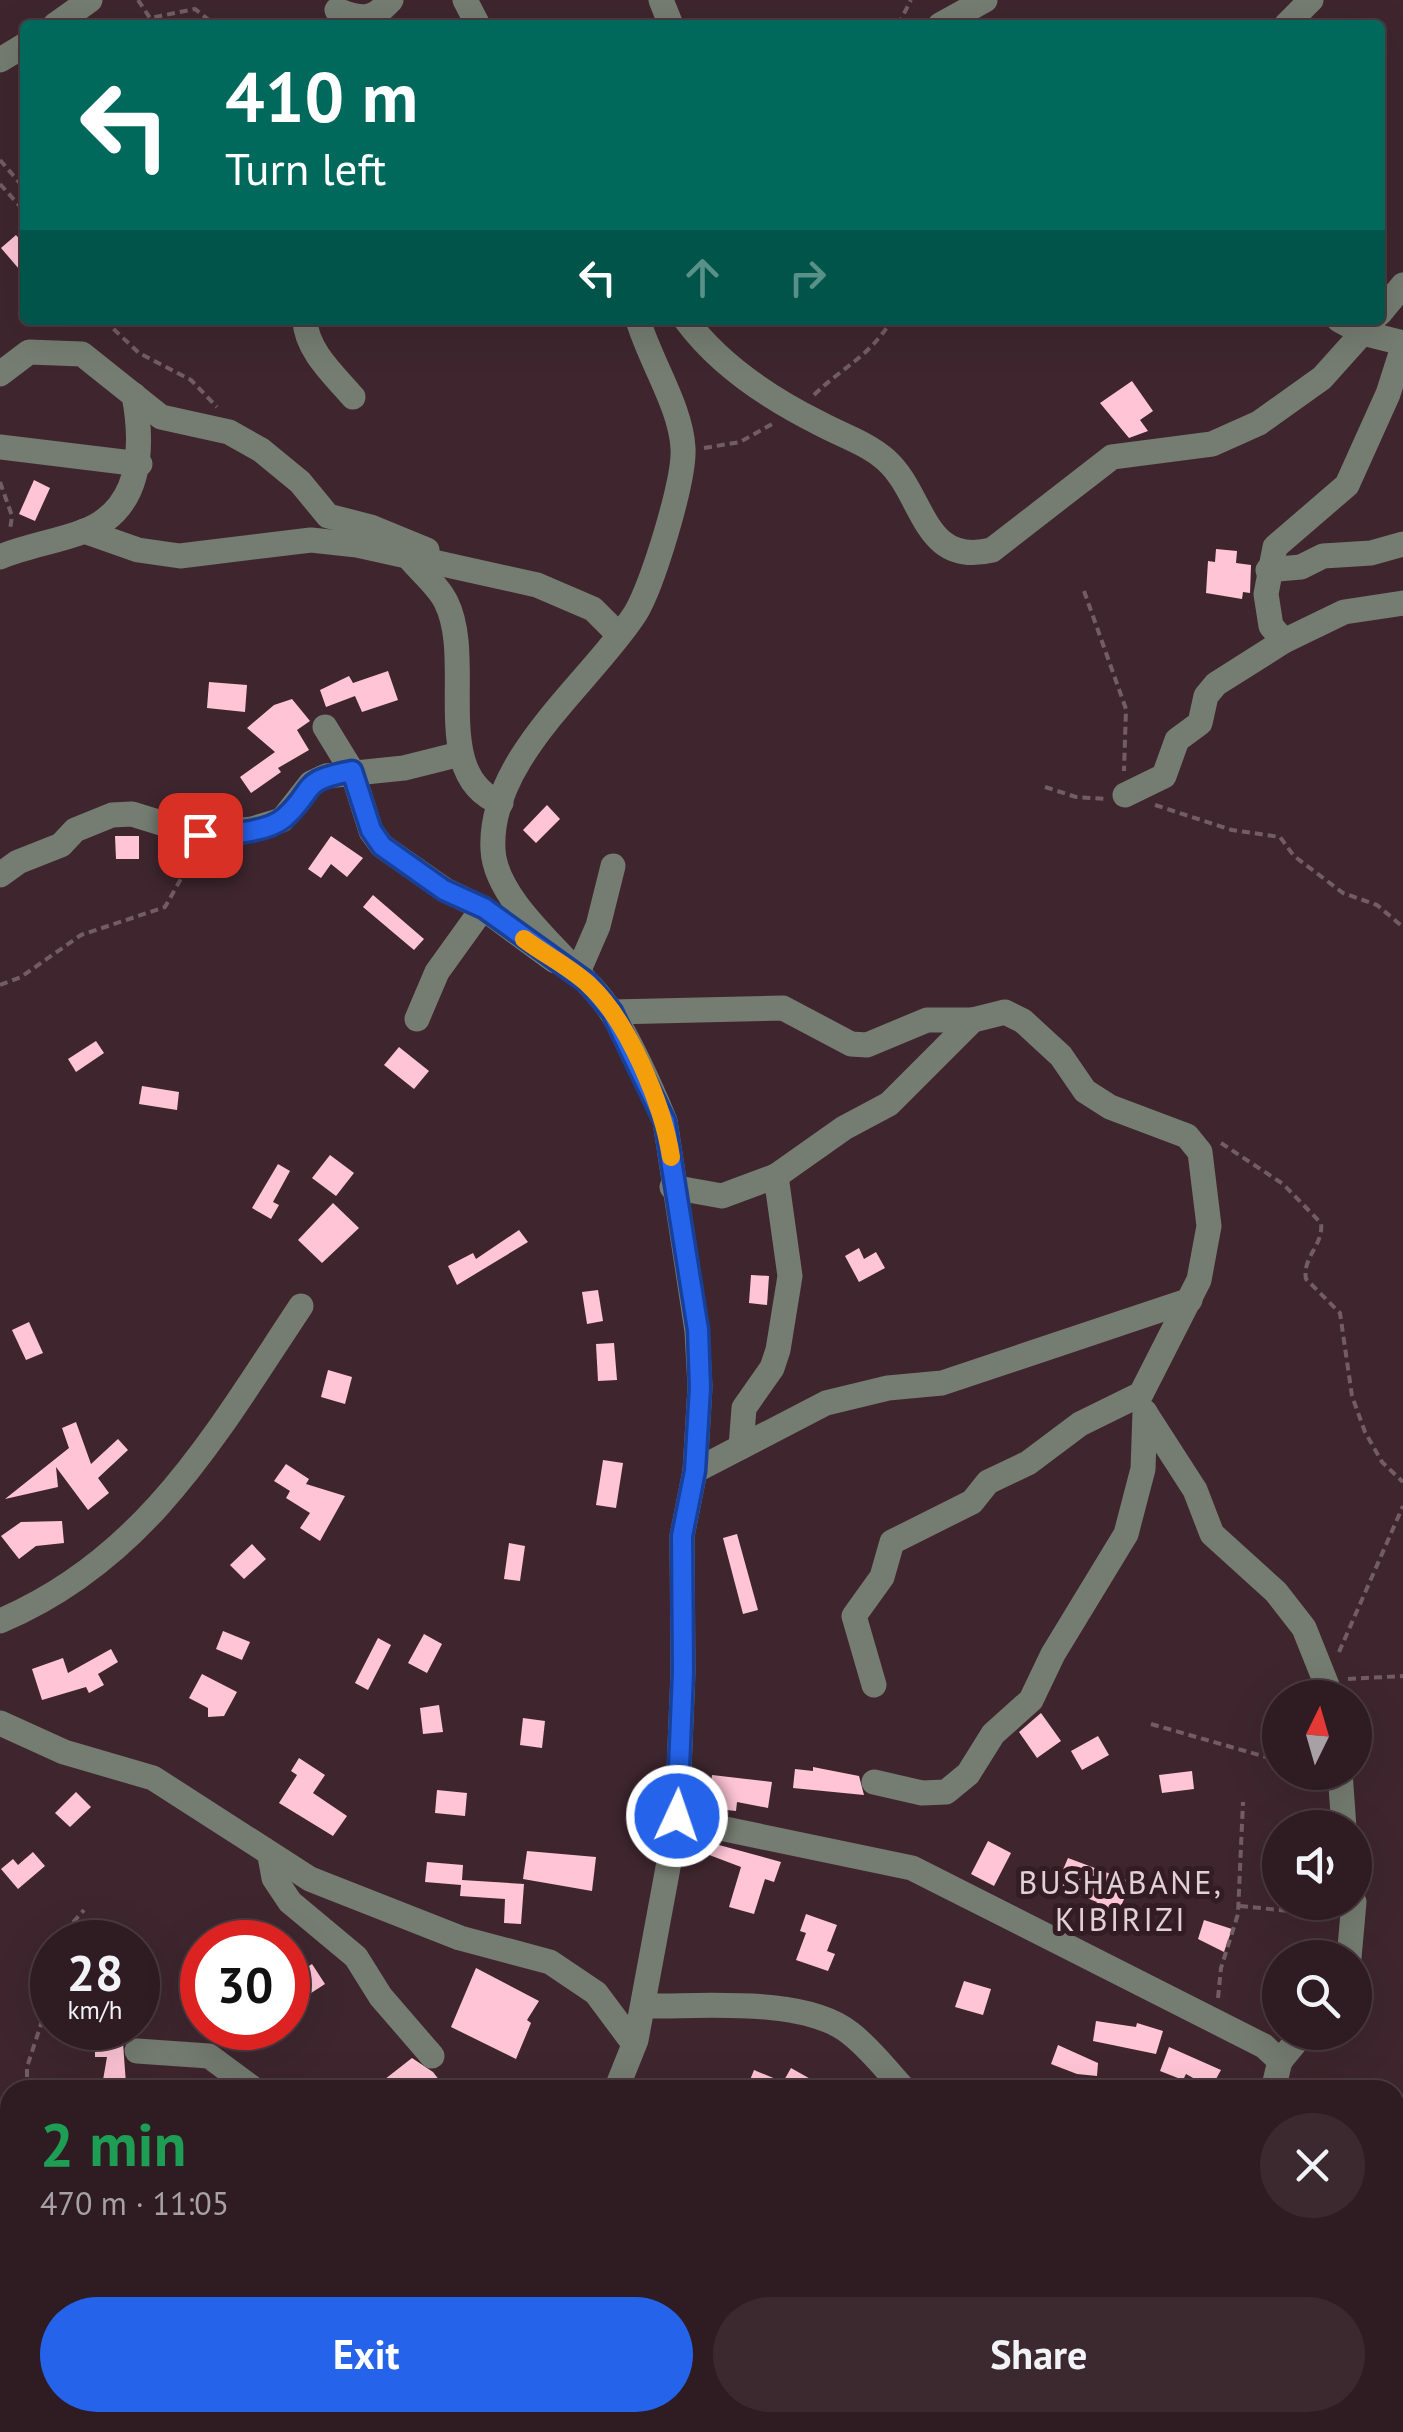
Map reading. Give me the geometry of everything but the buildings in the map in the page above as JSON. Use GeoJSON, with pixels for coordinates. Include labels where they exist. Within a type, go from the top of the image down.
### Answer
{"type":"FeatureCollection","features":[{"type":"Feature","properties":{"kind":"street"},"geometry":{"type":"LineString","coordinates":[[61,20],[90,0]]}},
{"type":"Feature","properties":{"kind":"street"},"geometry":{"type":"LineString","coordinates":[[337,12],[362,20],[375,16],[391,0]]}},
{"type":"Feature","properties":{"kind":"street"},"geometry":{"type":"LineString","coordinates":[[949,20],[985,0]]}},
{"type":"Feature","properties":{"kind":"street"},"geometry":{"type":"LineString","coordinates":[[1291,20],[1312,0]]}},
{"type":"Feature","properties":{"kind":"street"},"geometry":{"type":"LineString","coordinates":[[1385,306],[1403,285]]}},
{"type":"Feature","properties":{"kind":"street"},"geometry":{"type":"LineString","coordinates":[[307,325],[321,360],[353,397]]}},
{"type":"Feature","properties":{"kind":"street"},"geometry":{"type":"LineString","coordinates":[[620,2080],[643,2006],[676,1819],[683,1672],[682,1536],[695,1471],[698,1330],[672,1187],[665,1122],[612,1012],[510,895],[493,852],[501,803],[535,740],[636,612],[662,544],[684,451],[680,422],[656,374],[640,325]]}},
{"type":"Feature","properties":{"kind":"street"},"geometry":{"type":"LineString","coordinates":[[691,325],[730,366],[797,411],[876,451],[898,471],[926,526],[946,547],[971,555],[992,550],[1112,458],[1212,444],[1258,423],[1322,378],[1369,325]]}},
{"type":"Feature","properties":{"kind":"street"},"geometry":{"type":"LineString","coordinates":[[1284,641],[1268,617],[1268,570],[1275,546],[1288,532],[1347,485],[1388,394],[1403,345],[1376,325]]}},
{"type":"Feature","properties":{"kind":"street"},"geometry":{"type":"LineString","coordinates":[[0,374],[28,352],[64,350],[99,364],[161,417],[238,437],[300,482],[328,516],[389,534],[435,553],[452,567]]}},
{"type":"Feature","properties":{"kind":"street"},"geometry":{"type":"LineString","coordinates":[[3,555],[84,531],[119,507],[140,464],[142,446],[134,396]]}},
{"type":"Feature","properties":{"kind":"street"},"geometry":{"type":"LineString","coordinates":[[0,447],[140,464]]}},
{"type":"Feature","properties":{"kind":"street"},"geometry":{"type":"LineString","coordinates":[[84,531],[138,550],[180,556],[311,540],[357,545],[571,597],[593,610],[618,635]]}},
{"type":"Feature","properties":{"kind":"street"},"geometry":{"type":"LineString","coordinates":[[1268,570],[1301,567],[1323,556],[1370,552],[1403,544]]}},
{"type":"Feature","properties":{"kind":"street"},"geometry":{"type":"LineString","coordinates":[[411,560],[446,602],[454,629],[460,754],[471,786],[501,803]]}},
{"type":"Feature","properties":{"kind":"street"},"geometry":{"type":"LineString","coordinates":[[1125,798],[1164,776],[1177,740],[1200,722],[1206,696],[1216,684],[1284,641],[1354,608],[1403,603]]}},
{"type":"Feature","properties":{"kind":"street"},"geometry":{"type":"LineString","coordinates":[[325,727],[352,771],[371,830],[382,846],[444,890],[484,908],[583,978]]}},
{"type":"Feature","properties":{"kind":"street"},"geometry":{"type":"LineString","coordinates":[[0,875],[18,862],[60,845],[75,830],[122,813],[200,835],[252,828],[282,820],[311,784],[352,771],[404,768],[460,754]]}},
{"type":"Feature","properties":{"kind":"street"},"geometry":{"type":"LineString","coordinates":[[583,978],[613,866]]}},
{"type":"Feature","properties":{"kind":"street"},"geometry":{"type":"LineString","coordinates":[[417,1019],[437,972],[484,908]]}},
{"type":"Feature","properties":{"kind":"street"},"geometry":{"type":"LineString","coordinates":[[612,1012],[783,1008],[798,1012],[836,1038],[867,1045],[927,1020],[974,1020],[1005,1012],[1024,1021],[1061,1056],[1085,1092],[1110,1106],[1188,1136],[1200,1152],[1210,1206],[1200,1280],[1143,1403],[1143,1469],[1126,1534],[1053,1654],[1031,1700],[993,1734],[968,1774],[946,1792],[922,1794],[874,1782]]}},
{"type":"Feature","properties":{"kind":"street"},"geometry":{"type":"LineString","coordinates":[[672,1187],[722,1196],[776,1176],[889,1104],[974,1020]]}},
{"type":"Feature","properties":{"kind":"street"},"geometry":{"type":"LineString","coordinates":[[741,1447],[744,1408],[772,1368],[778,1350],[790,1276],[776,1176]]}},
{"type":"Feature","properties":{"kind":"street"},"geometry":{"type":"LineString","coordinates":[[695,1471],[826,1403],[888,1388],[942,1383],[1190,1300]]}},
{"type":"Feature","properties":{"kind":"street"},"geometry":{"type":"LineString","coordinates":[[0,1620],[43,1603],[79,1579],[184,1481],[301,1306]]}},
{"type":"Feature","properties":{"kind":"street"},"geometry":{"type":"LineString","coordinates":[[874,1685],[854,1616],[882,1577],[892,1542],[972,1502],[988,1482],[1028,1462],[1080,1424],[1143,1403]]}},
{"type":"Feature","properties":{"kind":"street"},"geometry":{"type":"LineString","coordinates":[[1143,1403],[1195,1490],[1212,1534],[1276,1592],[1304,1628],[1325,1680]]}},
{"type":"Feature","properties":{"kind":"street"},"geometry":{"type":"LineString","coordinates":[[0,1724],[64,1752],[152,1778],[310,1879],[444,1932],[550,1962],[596,1993],[634,2044]]}},
{"type":"Feature","properties":{"kind":"street"},"geometry":{"type":"LineString","coordinates":[[676,1819],[912,1868],[1264,2046],[1280,2061]]}},
{"type":"Feature","properties":{"kind":"street"},"geometry":{"type":"LineString","coordinates":[[270,1856],[274,1878],[290,1902],[356,1957],[381,1997],[432,2056]]}},
{"type":"Feature","properties":{"kind":"street"},"geometry":{"type":"LineString","coordinates":[[643,2006],[771,2009],[818,2016],[848,2031],[895,2080]]}},
{"type":"Feature","properties":{"kind":"street"},"geometry":{"type":"LineString","coordinates":[[1276,2080],[1280,2061],[1289,2050]]}},
{"type":"Feature","properties":{"kind":"street"},"geometry":{"type":"LineString","coordinates":[[137,2051],[209,2056],[241,2080]]}},
{"type":"Feature","properties":{"kind":"path"},"geometry":{"type":"LineString","coordinates":[[138,0],[150,18],[196,10],[209,20]]}},
{"type":"Feature","properties":{"kind":"path"},"geometry":{"type":"LineString","coordinates":[[0,160],[20,183]]}},
{"type":"Feature","properties":{"kind":"path"},"geometry":{"type":"LineString","coordinates":[[0,184],[20,206]]}},
{"type":"Feature","properties":{"kind":"path"},"geometry":{"type":"LineString","coordinates":[[109,325],[139,354],[191,380],[211,399],[238,437]]}},
{"type":"Feature","properties":{"kind":"path"},"geometry":{"type":"LineString","coordinates":[[684,451],[740,442],[797,411],[839,371],[868,354],[888,325]]}},
{"type":"Feature","properties":{"kind":"path"},"geometry":{"type":"LineString","coordinates":[[0,482],[12,516],[3,555]]}},
{"type":"Feature","properties":{"kind":"path"},"geometry":{"type":"LineString","coordinates":[[1084,591],[1126,708],[1125,798]]}},
{"type":"Feature","properties":{"kind":"path"},"geometry":{"type":"LineString","coordinates":[[1045,788],[1076,797],[1125,798],[1176,810],[1232,830],[1280,837],[1294,856],[1343,892],[1377,905],[1403,928]]}},
{"type":"Feature","properties":{"kind":"path"},"geometry":{"type":"LineString","coordinates":[[0,986],[21,977],[81,934],[165,907],[182,877],[235,855],[252,828]]}},
{"type":"Feature","properties":{"kind":"path"},"geometry":{"type":"LineString","coordinates":[[1188,1136],[1220,1142],[1242,1155],[1283,1184],[1321,1223],[1321,1238],[1306,1264],[1306,1279],[1340,1313],[1352,1396],[1365,1432],[1382,1462],[1403,1482]]}},
{"type":"Feature","properties":{"kind":"path"},"geometry":{"type":"LineString","coordinates":[[1333,1680],[1403,1506]]}},
{"type":"Feature","properties":{"kind":"path"},"geometry":{"type":"LineString","coordinates":[[1372,1681],[1403,1676]]}},
{"type":"Feature","properties":{"kind":"path"},"geometry":{"type":"LineString","coordinates":[[1151,1724],[1262,1757]]}},
{"type":"Feature","properties":{"kind":"path"},"geometry":{"type":"LineString","coordinates":[[1216,2023],[1221,1968],[1238,1906],[1243,1802]]}},
{"type":"Feature","properties":{"kind":"path"},"geometry":{"type":"LineString","coordinates":[[1238,1906],[1262,1909]]}},
{"type":"Feature","properties":{"kind":"path"},"geometry":{"type":"LineString","coordinates":[[75,1920],[84,1910]]}},
{"type":"Feature","properties":{"kind":"path"},"geometry":{"type":"LineString","coordinates":[[27,2080],[32,2050]]}},
{"type":"Feature","properties":{"kind":"slow traffic"},"geometry":{"type":"LineString","coordinates":[[524,939],[588,983],[612,1012],[656,1099],[671,1157]]}},
{"type":"Feature","properties":{"kind":"district","name":"BUSHABANE, KIBIRIZI"},"geometry":{"type":"Point","coordinates":[1121,1900]}},
{"type":"Feature","properties":{"kind":"route"},"geometry":{"type":"LineString","coordinates":[[200,835],[272,825],[288,814],[311,784],[326,776],[352,771],[371,830],[382,846],[444,890],[484,908],[588,983],[612,1012],[656,1099],[665,1122],[672,1187],[685,1240],[698,1330],[700,1388],[695,1471],[682,1536],[683,1672],[677,1816]]}}]}
